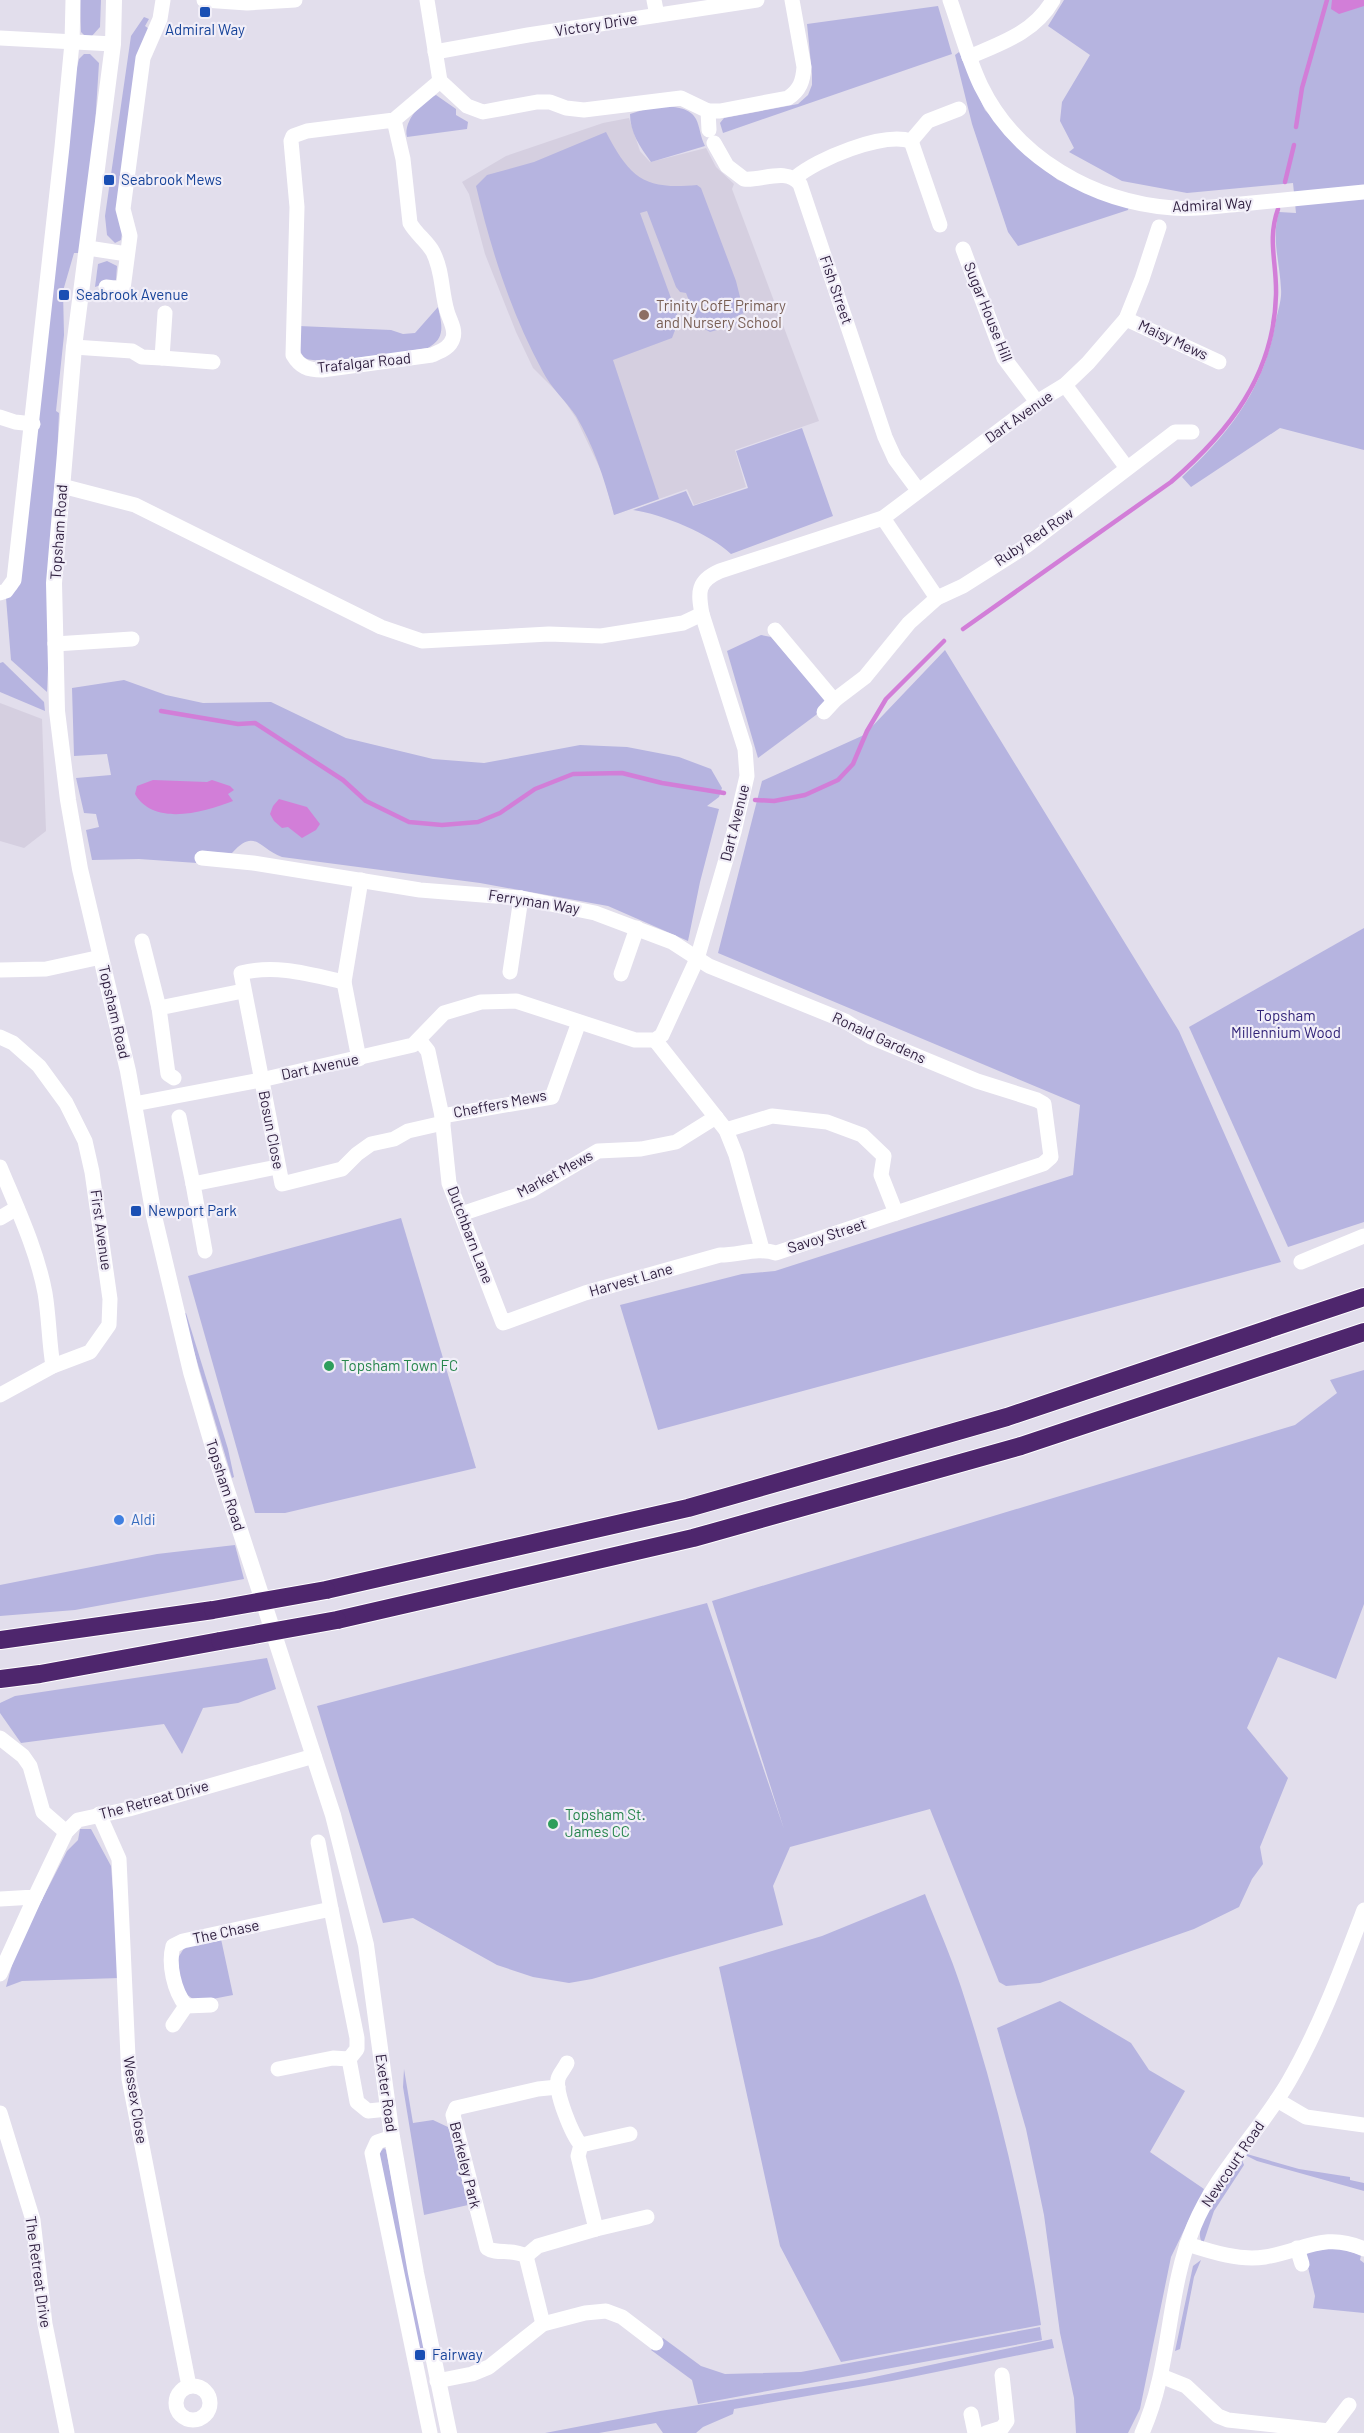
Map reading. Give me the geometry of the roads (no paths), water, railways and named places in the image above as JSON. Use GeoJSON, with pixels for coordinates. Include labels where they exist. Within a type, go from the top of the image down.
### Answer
{"type":"FeatureCollection","features":[{"type":"Feature","properties":{"kind":"highway"},"geometry":{"type":"LineString","coordinates":[[0,1640],[213,1610],[326,1590],[699,1504],[1007,1417],[1364,1296]]}},
{"type":"Feature","properties":{"kind":"highway"},"geometry":{"type":"LineString","coordinates":[[0,1679],[40,1674],[337,1620],[693,1538],[987,1456],[1364,1332]]}},
{"type":"Feature","properties":{"kind":"street"},"geometry":{"type":"LineString","coordinates":[[0,593],[6,591],[14,580],[33,424],[72,44],[73,0]]}},
{"type":"Feature","properties":{"kind":"street","name":"Topsham Road"},"geometry":{"type":"LineString","coordinates":[[114,0],[113,44],[74,347],[54,583],[57,711],[68,800],[80,869],[134,1104],[154,1216],[191,1372],[216,1457],[314,1756]]}},
{"type":"Feature","properties":{"kind":"street"},"geometry":{"type":"LineString","coordinates":[[106,287],[123,289],[130,237],[123,209],[143,58],[148,42],[160,19],[163,0]]}},
{"type":"Feature","properties":{"kind":"street"},"geometry":{"type":"LineString","coordinates":[[204,0],[248,3],[295,0]]}},
{"type":"Feature","properties":{"kind":"street"},"geometry":{"type":"LineString","coordinates":[[427,0],[440,81],[466,106],[483,112],[537,102],[550,102],[566,108],[584,110],[681,98],[708,111],[720,111],[788,98],[797,92],[804,67],[792,0]]}},
{"type":"Feature","properties":{"kind":"street","name":"Victory Drive"},"geometry":{"type":"LineString","coordinates":[[435,52],[655,8],[757,0]]}},
{"type":"Feature","properties":{"kind":"street","name":"Admiral Way"},"geometry":{"type":"LineString","coordinates":[[950,0],[980,85],[1005,125],[1036,156],[1072,179],[1130,201],[1176,209],[1364,192]]}},
{"type":"Feature","properties":{"kind":"street"},"geometry":{"type":"LineString","coordinates":[[969,57],[1002,43],[1038,22],[1053,0]]}},
{"type":"Feature","properties":{"kind":"street"},"geometry":{"type":"LineString","coordinates":[[0,39],[72,44],[113,44]]}},
{"type":"Feature","properties":{"kind":"street"},"geometry":{"type":"LineString","coordinates":[[394,120],[440,81]]}},
{"type":"Feature","properties":{"kind":"street"},"geometry":{"type":"LineString","coordinates":[[910,141],[928,120],[959,109]]}},
{"type":"Feature","properties":{"kind":"street"},"geometry":{"type":"LineString","coordinates":[[708,111],[712,137],[727,166],[744,179],[785,175],[795,178],[810,167],[879,141],[901,138],[910,141]]}},
{"type":"Feature","properties":{"kind":"street","name":"Trafalgar Road"},"geometry":{"type":"LineString","coordinates":[[394,120],[403,159],[410,223],[414,231],[427,243],[441,273],[446,310],[454,333],[453,339],[447,348],[432,355],[322,370],[304,368],[297,363],[293,355],[297,207],[291,141],[294,136],[307,131],[394,120]]}},
{"type":"Feature","properties":{"kind":"street"},"geometry":{"type":"LineString","coordinates":[[910,141],[940,225]]}},
{"type":"Feature","properties":{"kind":"street","name":"Fish Street"},"geometry":{"type":"LineString","coordinates":[[795,178],[803,195],[885,437],[895,459],[918,490]]}},
{"type":"Feature","properties":{"kind":"street","name":"Dart Avenue"},"geometry":{"type":"LineString","coordinates":[[655,1040],[668,1025],[696,959],[734,832],[747,776],[745,749],[702,614],[698,592],[713,574],[883,518],[1037,402],[1065,385],[1088,363],[1126,319],[1159,227]]}},
{"type":"Feature","properties":{"kind":"street"},"geometry":{"type":"LineString","coordinates":[[88,248],[127,254]]}},
{"type":"Feature","properties":{"kind":"street","name":"Sugar House Hill"},"geometry":{"type":"LineString","coordinates":[[963,249],[1004,358],[1037,402]]}},
{"type":"Feature","properties":{"kind":"street"},"geometry":{"type":"LineString","coordinates":[[162,358],[165,313]]}},
{"type":"Feature","properties":{"kind":"street","name":"Maisy Mews"},"geometry":{"type":"LineString","coordinates":[[1126,319],[1219,362]]}},
{"type":"Feature","properties":{"kind":"street"},"geometry":{"type":"LineString","coordinates":[[74,347],[132,351],[142,357],[213,362]]}},
{"type":"Feature","properties":{"kind":"street"},"geometry":{"type":"LineString","coordinates":[[1065,385],[1127,468]]}},
{"type":"Feature","properties":{"kind":"street"},"geometry":{"type":"LineString","coordinates":[[0,417],[33,424]]}},
{"type":"Feature","properties":{"kind":"street","name":"Ruby Red Row"},"geometry":{"type":"LineString","coordinates":[[824,712],[836,699],[865,677],[909,623],[937,598],[963,586],[1026,546],[1127,468],[1151,453],[1175,432],[1192,432]]}},
{"type":"Feature","properties":{"kind":"street"},"geometry":{"type":"LineString","coordinates":[[62,486],[135,505],[381,627],[422,641],[549,634],[601,636],[683,623],[702,614]]}},
{"type":"Feature","properties":{"kind":"street"},"geometry":{"type":"LineString","coordinates":[[883,518],[937,598]]}},
{"type":"Feature","properties":{"kind":"street"},"geometry":{"type":"LineString","coordinates":[[775,630],[836,699]]}},
{"type":"Feature","properties":{"kind":"street"},"geometry":{"type":"LineString","coordinates":[[56,644],[132,639]]}},
{"type":"Feature","properties":{"kind":"street","name":"Ferryman Way"},"geometry":{"type":"LineString","coordinates":[[201,858],[253,863],[429,891],[521,898],[595,913],[672,942],[696,959]]}},
{"type":"Feature","properties":{"kind":"street"},"geometry":{"type":"LineString","coordinates":[[359,1059],[344,982],[361,880]]}},
{"type":"Feature","properties":{"kind":"street"},"geometry":{"type":"LineString","coordinates":[[510,972],[521,898]]}},
{"type":"Feature","properties":{"kind":"street"},"geometry":{"type":"LineString","coordinates":[[621,974],[637,928]]}},
{"type":"Feature","properties":{"kind":"street"},"geometry":{"type":"LineString","coordinates":[[142,941],[159,1008],[168,1074],[174,1078]]}},
{"type":"Feature","properties":{"kind":"street"},"geometry":{"type":"LineString","coordinates":[[0,970],[46,969],[101,957]]}},
{"type":"Feature","properties":{"kind":"street","name":"Ronald Gardens"},"geometry":{"type":"LineString","coordinates":[[696,959],[778,996],[845,1021],[871,1037],[892,1046],[977,1081],[1037,1100],[1044,1104],[1046,1126]]}},
{"type":"Feature","properties":{"kind":"street"},"geometry":{"type":"LineString","coordinates":[[159,1008],[243,991],[241,973],[266,967],[344,982]]}},
{"type":"Feature","properties":{"kind":"street","name":"Bosun Close"},"geometry":{"type":"LineString","coordinates":[[243,991],[282,1184],[342,1169],[371,1144],[442,1119]]}},
{"type":"Feature","properties":{"kind":"street"},"geometry":{"type":"LineString","coordinates":[[420,1041],[430,1025],[444,1012],[481,1002],[516,1002],[635,1040],[655,1040],[726,1130],[736,1155],[762,1249]]}},
{"type":"Feature","properties":{"kind":"street","name":"Cheffers Mews"},"geometry":{"type":"LineString","coordinates":[[442,1119],[552,1097],[579,1022]]}},
{"type":"Feature","properties":{"kind":"street","name":"First Avenue"},"geometry":{"type":"LineString","coordinates":[[0,1037],[25,1052],[52,1082],[85,1141],[93,1172],[110,1299],[109,1325],[90,1352],[53,1366],[0,1395]]}},
{"type":"Feature","properties":{"kind":"street","name":"Dart Avenue"},"geometry":{"type":"LineString","coordinates":[[134,1104],[359,1059],[420,1041]]}},
{"type":"Feature","properties":{"kind":"street","name":"Dutchbarn Lane"},"geometry":{"type":"LineString","coordinates":[[420,1041],[428,1051],[442,1119],[449,1183],[504,1323]]}},
{"type":"Feature","properties":{"kind":"street"},"geometry":{"type":"LineString","coordinates":[[726,1130],[772,1116],[827,1122],[862,1135],[884,1156],[881,1175],[896,1213]]}},
{"type":"Feature","properties":{"kind":"street","name":"Market Mews"},"geometry":{"type":"LineString","coordinates":[[461,1214],[530,1191],[598,1151],[641,1149],[676,1142],[716,1117]]}},
{"type":"Feature","properties":{"kind":"street"},"geometry":{"type":"LineString","coordinates":[[179,1118],[205,1251]]}},
{"type":"Feature","properties":{"kind":"street","name":"Savoy Street"},"geometry":{"type":"LineString","coordinates":[[762,1249],[776,1252],[1048,1162],[1051,1149],[1046,1126]]}},
{"type":"Feature","properties":{"kind":"street"},"geometry":{"type":"LineString","coordinates":[[0,1167],[32,1248],[45,1294],[53,1366]]}},
{"type":"Feature","properties":{"kind":"street"},"geometry":{"type":"LineString","coordinates":[[193,1184],[277,1167]]}},
{"type":"Feature","properties":{"kind":"street"},"geometry":{"type":"LineString","coordinates":[[0,1218],[17,1208]]}},
{"type":"Feature","properties":{"kind":"street"},"geometry":{"type":"LineString","coordinates":[[1300,1262],[1364,1236]]}},
{"type":"Feature","properties":{"kind":"street","name":"Harvest Lane"},"geometry":{"type":"LineString","coordinates":[[504,1323],[585,1293],[720,1255],[737,1255],[762,1249]]}},
{"type":"Feature","properties":{"kind":"street"},"geometry":{"type":"LineString","coordinates":[[0,1738],[23,1756],[30,1766],[43,1812],[66,1832],[0,1974]]}},
{"type":"Feature","properties":{"kind":"street","name":"The Retreat Drive"},"geometry":{"type":"LineString","coordinates":[[66,1832],[78,1820],[129,1809],[314,1756]]}},
{"type":"Feature","properties":{"kind":"street","name":"Exeter Road"},"geometry":{"type":"LineString","coordinates":[[314,1756],[345,1859],[366,1945],[392,2137],[449,2433]]}},
{"type":"Feature","properties":{"kind":"street","name":"Wessex Close"},"geometry":{"type":"LineString","coordinates":[[99,1814],[119,1859],[129,2079],[189,2386]]}},
{"type":"Feature","properties":{"kind":"street"},"geometry":{"type":"LineString","coordinates":[[318,1842],[357,2038],[357,2049],[349,2059]]}},
{"type":"Feature","properties":{"kind":"street"},"geometry":{"type":"LineString","coordinates":[[0,1899],[35,1897]]}},
{"type":"Feature","properties":{"kind":"street","name":"The Chase"},"geometry":{"type":"LineString","coordinates":[[186,2006],[177,1995],[171,1955],[173,1946],[183,1941],[331,1909]]}},
{"type":"Feature","properties":{"kind":"street","name":"Newcourt Road"},"geometry":{"type":"LineString","coordinates":[[1142,2433],[1154,2406],[1187,2244],[1205,2203],[1277,2100],[1317,2026],[1364,1910]]}},
{"type":"Feature","properties":{"kind":"street"},"geometry":{"type":"LineString","coordinates":[[173,2025],[186,2006],[211,2005]]}},
{"type":"Feature","properties":{"kind":"street"},"geometry":{"type":"LineString","coordinates":[[278,2069],[333,2058],[349,2059]]}},
{"type":"Feature","properties":{"kind":"street"},"geometry":{"type":"LineString","coordinates":[[349,2059],[359,2105],[368,2111],[388,2109]]}},
{"type":"Feature","properties":{"kind":"street"},"geometry":{"type":"LineString","coordinates":[[567,2063],[558,2079],[558,2087],[572,2135],[580,2145],[579,2156],[596,2229]]}},
{"type":"Feature","properties":{"kind":"street","name":"Berkeley Park"},"geometry":{"type":"LineString","coordinates":[[526,2256],[516,2250],[492,2252],[487,2248],[453,2115],[456,2108],[538,2089],[558,2087]]}},
{"type":"Feature","properties":{"kind":"street"},"geometry":{"type":"LineString","coordinates":[[1277,2100],[1306,2117],[1364,2125]]}},
{"type":"Feature","properties":{"kind":"street","name":"The Retreat Drive"},"geometry":{"type":"LineString","coordinates":[[0,2113],[33,2220],[45,2324],[67,2433]]}},
{"type":"Feature","properties":{"kind":"street"},"geometry":{"type":"LineString","coordinates":[[580,2145],[630,2134]]}},
{"type":"Feature","properties":{"kind":"street"},"geometry":{"type":"LineString","coordinates":[[392,2137],[377,2142],[372,2153],[430,2433]]}},
{"type":"Feature","properties":{"kind":"street"},"geometry":{"type":"LineString","coordinates":[[543,2324],[526,2256],[538,2246],[647,2217]]}},
{"type":"Feature","properties":{"kind":"street"},"geometry":{"type":"LineString","coordinates":[[1187,2244],[1240,2258],[1264,2257],[1333,2240],[1347,2241],[1364,2249]]}},
{"type":"Feature","properties":{"kind":"street"},"geometry":{"type":"LineString","coordinates":[[1297,2248],[1302,2264]]}},
{"type":"Feature","properties":{"kind":"street"},"geometry":{"type":"LineString","coordinates":[[438,2381],[471,2374],[489,2367],[543,2324],[585,2313],[606,2312],[622,2317],[656,2343]]}},
{"type":"Feature","properties":{"kind":"street"},"geometry":{"type":"LineString","coordinates":[[986,2433],[1002,2428],[1007,2421],[1002,2375]]}},
{"type":"Feature","properties":{"kind":"street"},"geometry":{"type":"LineString","coordinates":[[1161,2376],[1186,2386],[1218,2416],[1228,2420],[1329,2431],[1349,2405]]}},
{"type":"Feature","properties":{"kind":"street"},"geometry":{"type":"LineString","coordinates":[[189,2386],[201,2387],[209,2396],[207,2413],[198,2426],[182,2416],[177,2407],[180,2391],[189,2386]]}},
{"type":"Feature","properties":{"kind":"street"},"geometry":{"type":"LineString","coordinates":[[971,2414],[975,2433]]}},
{"type":"Feature","properties":{"kind":"waterway"},"geometry":{"type":"LineString","coordinates":[[1296,127],[1302,88],[1327,0]]}},
{"type":"Feature","properties":{"kind":"waterway"},"geometry":{"type":"LineString","coordinates":[[1285,182],[1294,145]]}},
{"type":"Feature","properties":{"kind":"waterway"},"geometry":{"type":"LineString","coordinates":[[963,629],[1171,482],[1212,443],[1229,422],[1257,376],[1267,351],[1276,295],[1273,231],[1278,209]]}},
{"type":"Feature","properties":{"kind":"waterway"},"geometry":{"type":"LineString","coordinates":[[755,800],[774,801],[805,795],[838,780],[853,764],[867,731],[886,699],[944,641]]}},
{"type":"Feature","properties":{"kind":"waterway"},"geometry":{"type":"LineString","coordinates":[[161,711],[238,724],[255,723],[343,780],[366,801],[409,822],[442,825],[478,822],[500,813],[535,789],[573,774],[622,773],[662,783],[724,793]]}},
{"type":"Feature","properties":{"kind":"place","name":"Admiral Way"},"geometry":{"type":"Point","coordinates":[205,12]}},
{"type":"Feature","properties":{"kind":"place","name":"Seabrook Mews"},"geometry":{"type":"Point","coordinates":[109,180]}},
{"type":"Feature","properties":{"kind":"place","name":"Seabrook Avenue"},"geometry":{"type":"Point","coordinates":[64,295]}},
{"type":"Feature","properties":{"kind":"place","name":"Trinity CofE Primary and Nursery School"},"geometry":{"type":"Point","coordinates":[644,315]}},
{"type":"Feature","properties":{"kind":"place","name":"Newport Park"},"geometry":{"type":"Point","coordinates":[136,1211]}},
{"type":"Feature","properties":{"kind":"place","name":"Topsham Town FC"},"geometry":{"type":"Point","coordinates":[329,1366]}},
{"type":"Feature","properties":{"kind":"place","name":"Aldi"},"geometry":{"type":"Point","coordinates":[119,1520]}},
{"type":"Feature","properties":{"kind":"place","name":"Topsham St. James CC"},"geometry":{"type":"Point","coordinates":[553,1824]}},
{"type":"Feature","properties":{"kind":"place","name":"Fairway"},"geometry":{"type":"Point","coordinates":[420,2355]}},
{"type":"Feature","properties":{"kind":"park label","name":"Topsham Millennium Wood"},"geometry":{"type":"Point","coordinates":[1286,1024]}}]}
